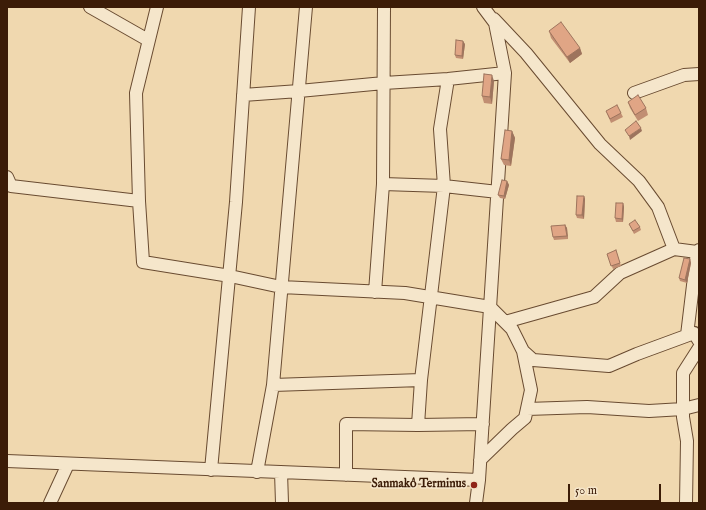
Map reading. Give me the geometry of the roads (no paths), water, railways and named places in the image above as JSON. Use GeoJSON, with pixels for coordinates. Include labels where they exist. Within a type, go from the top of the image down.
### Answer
{"type":"FeatureCollection","features":[{"type":"Feature","properties":{"kind":"street"},"geometry":{"type":"LineString","coordinates":[[90,7],[148,40]]}},
{"type":"Feature","properties":{"kind":"street"},"geometry":{"type":"LineString","coordinates":[[156,7],[136,93],[143,262],[230,276],[281,287],[405,293],[490,307],[512,329],[523,351],[531,390],[525,418],[480,460]]}},
{"type":"Feature","properties":{"kind":"street"},"geometry":{"type":"LineString","coordinates":[[211,470],[230,276],[249,7]]}},
{"type":"Feature","properties":{"kind":"street"},"geometry":{"type":"LineString","coordinates":[[257,472],[273,385],[306,7]]}},
{"type":"Feature","properties":{"kind":"street"},"geometry":{"type":"LineString","coordinates":[[375,292],[383,184],[384,7]]}},
{"type":"Feature","properties":{"kind":"street"},"geometry":{"type":"LineString","coordinates":[[476,503],[483,424],[505,73],[495,23],[485,9]]}},
{"type":"Feature","properties":{"kind":"street"},"geometry":{"type":"LineString","coordinates":[[485,9],[526,53],[600,144],[639,181],[658,207],[674,249]]}},
{"type":"Feature","properties":{"kind":"street"},"geometry":{"type":"LineString","coordinates":[[243,95],[448,79],[505,73]]}},
{"type":"Feature","properties":{"kind":"street"},"geometry":{"type":"LineString","coordinates":[[634,93],[684,75],[699,74]]}},
{"type":"Feature","properties":{"kind":"street"},"geometry":{"type":"LineString","coordinates":[[418,425],[421,380],[430,297],[444,186],[440,129],[448,79]]}},
{"type":"Feature","properties":{"kind":"street"},"geometry":{"type":"LineString","coordinates":[[7,177],[11,186],[140,201]]}},
{"type":"Feature","properties":{"kind":"street"},"geometry":{"type":"LineString","coordinates":[[383,184],[444,186],[498,192]]}},
{"type":"Feature","properties":{"kind":"street"},"geometry":{"type":"LineString","coordinates":[[505,322],[594,297],[620,273],[674,249],[698,251],[687,335]]}},
{"type":"Feature","properties":{"kind":"street"},"geometry":{"type":"LineString","coordinates":[[523,351],[533,360],[609,366],[694,333],[699,341]]}},
{"type":"Feature","properties":{"kind":"street"},"geometry":{"type":"LineString","coordinates":[[686,503],[686,441],[683,409],[683,373],[699,348]]}},
{"type":"Feature","properties":{"kind":"street"},"geometry":{"type":"LineString","coordinates":[[273,385],[421,380]]}},
{"type":"Feature","properties":{"kind":"street"},"geometry":{"type":"LineString","coordinates":[[527,409],[587,407],[649,411],[683,409],[699,405]]}},
{"type":"Feature","properties":{"kind":"street"},"geometry":{"type":"LineString","coordinates":[[346,475],[346,424],[483,424]]}},
{"type":"Feature","properties":{"kind":"street"},"geometry":{"type":"LineString","coordinates":[[7,461],[479,480]]}},
{"type":"Feature","properties":{"kind":"street"},"geometry":{"type":"LineString","coordinates":[[50,503],[68,464]]}},
{"type":"Feature","properties":{"kind":"street"},"geometry":{"type":"LineString","coordinates":[[282,472],[282,503]]}},
{"type":"Feature","properties":{"kind":"place","name":"Sanmakô Terminus"},"geometry":{"type":"Point","coordinates":[474,485]}}]}
